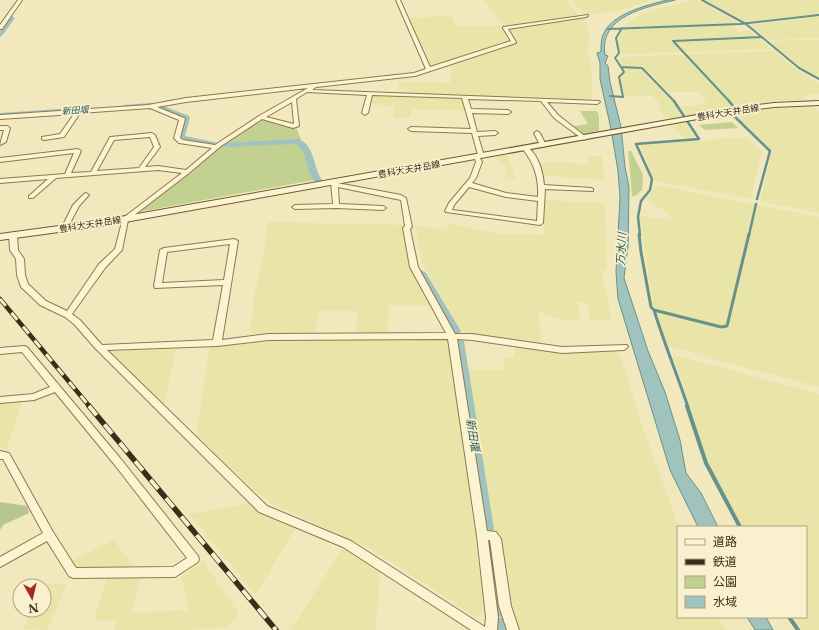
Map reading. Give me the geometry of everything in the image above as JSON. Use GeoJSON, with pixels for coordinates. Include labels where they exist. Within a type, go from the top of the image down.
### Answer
{"type":"FeatureCollection","features":[{"type":"Feature","properties":{"kind":"main road","name":"豊科大天井岳線"},"geometry":{"type":"LineString","coordinates":[[0,237],[64,229],[335,183],[750,108],[819,103]]}},
{"type":"Feature","properties":{"kind":"street"},"geometry":{"type":"LineString","coordinates":[[0,28],[20,0]]}},
{"type":"Feature","properties":{"kind":"street"},"geometry":{"type":"LineString","coordinates":[[398,0],[429,70]]}},
{"type":"Feature","properties":{"kind":"street"},"geometry":{"type":"LineString","coordinates":[[0,117],[152,107],[186,100],[415,74],[514,42],[505,28],[586,16]]}},
{"type":"Feature","properties":{"kind":"street"},"geometry":{"type":"LineString","coordinates":[[68,315],[102,266],[118,250],[125,219],[217,147],[261,116],[308,92],[316,86]]}},
{"type":"Feature","properties":{"kind":"street"},"geometry":{"type":"LineString","coordinates":[[308,92],[597,102]]}},
{"type":"Feature","properties":{"kind":"street"},"geometry":{"type":"LineString","coordinates":[[365,113],[370,94]]}},
{"type":"Feature","properties":{"kind":"street"},"geometry":{"type":"LineString","coordinates":[[465,98],[475,133],[479,162],[473,178],[448,211],[540,223],[542,177],[532,156],[525,148]]}},
{"type":"Feature","properties":{"kind":"street"},"geometry":{"type":"LineString","coordinates":[[261,116],[293,126],[297,125],[294,99]]}},
{"type":"Feature","properties":{"kind":"street"},"geometry":{"type":"LineString","coordinates":[[543,100],[557,118],[584,138]]}},
{"type":"Feature","properties":{"kind":"street"},"geometry":{"type":"LineString","coordinates":[[152,107],[182,119],[177,138],[181,142],[217,147]]}},
{"type":"Feature","properties":{"kind":"street"},"geometry":{"type":"LineString","coordinates":[[469,111],[508,112]]}},
{"type":"Feature","properties":{"kind":"street"},"geometry":{"type":"LineString","coordinates":[[44,138],[62,136],[78,112]]}},
{"type":"Feature","properties":{"kind":"street"},"geometry":{"type":"LineString","coordinates":[[0,128],[7,128],[3,142],[0,143]]}},
{"type":"Feature","properties":{"kind":"street"},"geometry":{"type":"LineString","coordinates":[[411,129],[495,133]]}},
{"type":"Feature","properties":{"kind":"street"},"geometry":{"type":"LineString","coordinates":[[537,133],[542,145]]}},
{"type":"Feature","properties":{"kind":"street"},"geometry":{"type":"LineString","coordinates":[[94,173],[112,138],[152,136],[157,147],[141,169]]}},
{"type":"Feature","properties":{"kind":"street"},"geometry":{"type":"LineString","coordinates":[[0,160],[78,151],[68,174]]}},
{"type":"Feature","properties":{"kind":"street"},"geometry":{"type":"LineString","coordinates":[[0,181],[68,174],[158,168],[187,172]]}},
{"type":"Feature","properties":{"kind":"street"},"geometry":{"type":"LineString","coordinates":[[31,198],[55,176]]}},
{"type":"Feature","properties":{"kind":"street"},"geometry":{"type":"LineString","coordinates":[[336,206],[335,183],[401,197],[404,199],[409,228],[406,228],[414,267],[452,336],[482,536],[492,617],[491,630]]}},
{"type":"Feature","properties":{"kind":"street"},"geometry":{"type":"LineString","coordinates":[[467,184],[506,195],[541,199]]}},
{"type":"Feature","properties":{"kind":"street"},"geometry":{"type":"LineString","coordinates":[[542,187],[591,190]]}},
{"type":"Feature","properties":{"kind":"street"},"geometry":{"type":"LineString","coordinates":[[64,229],[76,205],[86,195]]}},
{"type":"Feature","properties":{"kind":"street"},"geometry":{"type":"LineString","coordinates":[[295,207],[336,206],[383,208]]}},
{"type":"Feature","properties":{"kind":"street"},"geometry":{"type":"LineString","coordinates":[[12,235],[14,250],[20,259],[21,275],[24,286],[43,303],[68,315],[77,322],[100,348],[263,509],[347,544],[481,630]]}},
{"type":"Feature","properties":{"kind":"street"},"geometry":{"type":"LineString","coordinates":[[217,343],[234,241],[164,250],[158,286],[227,282]]}},
{"type":"Feature","properties":{"kind":"street"},"geometry":{"type":"LineString","coordinates":[[100,348],[217,343],[268,337],[452,336],[479,337],[562,350],[624,347]]}},
{"type":"Feature","properties":{"kind":"street"},"geometry":{"type":"LineString","coordinates":[[0,351],[24,349],[117,461],[194,559],[175,572],[74,573],[49,535],[6,456],[0,455]]}},
{"type":"Feature","properties":{"kind":"street"},"geometry":{"type":"LineString","coordinates":[[0,400],[34,397],[56,388]]}},
{"type":"Feature","properties":{"kind":"street"},"geometry":{"type":"LineString","coordinates":[[0,562],[49,535]]}},
{"type":"Feature","properties":{"kind":"street"},"geometry":{"type":"LineString","coordinates":[[482,536],[492,535],[496,539],[507,617],[513,630]]}},
{"type":"Feature","properties":{"kind":"street"},"geometry":{"type":"LineString","coordinates":[[492,617],[507,617]]}},
{"type":"Feature","properties":{"kind":"shaded area"},"geometry":{"type":"Polygon","coordinates":[[[484,0],[565,0],[579,16],[504,26],[484,0]]]}},
{"type":"Feature","properties":{"kind":"shaded area"},"geometry":{"type":"Polygon","coordinates":[[[571,0],[652,0],[617,11],[588,15],[584,14],[571,0]]]}},
{"type":"Feature","properties":{"kind":"shaded area"},"geometry":{"type":"Polygon","coordinates":[[[697,0],[741,24],[623,28],[634,18],[657,9],[697,0]]]}},
{"type":"Feature","properties":{"kind":"shaded area"},"geometry":{"type":"Polygon","coordinates":[[[705,0],[819,0],[819,14],[747,23],[705,0]]]}},
{"type":"Feature","properties":{"kind":"shaded area"},"geometry":{"type":"Polygon","coordinates":[[[451,16],[457,27],[500,25],[512,41],[432,68],[408,18],[451,16]]]}},
{"type":"Feature","properties":{"kind":"shaded area"},"geometry":{"type":"Polygon","coordinates":[[[819,16],[819,38],[767,40],[749,25],[819,16]]]}},
{"type":"Feature","properties":{"kind":"shaded area"},"geometry":{"type":"Polygon","coordinates":[[[585,17],[590,36],[587,53],[591,60],[592,100],[407,94],[408,89],[398,89],[399,82],[450,83],[452,63],[516,42],[507,28],[585,17]]]}},
{"type":"Feature","properties":{"kind":"shaded area"},"geometry":{"type":"Polygon","coordinates":[[[731,25],[738,32],[750,31],[771,49],[621,54],[617,43],[618,38],[624,29],[731,25]]]}},
{"type":"Feature","properties":{"kind":"shaded area"},"geometry":{"type":"Polygon","coordinates":[[[819,40],[819,77],[803,69],[769,42],[819,40]]]}},
{"type":"Feature","properties":{"kind":"shaded area"},"geometry":{"type":"Polygon","coordinates":[[[773,51],[795,69],[819,84],[819,94],[802,96],[807,100],[767,102],[686,116],[681,106],[707,104],[698,92],[668,92],[643,66],[624,67],[618,59],[624,57],[773,51]]]}},
{"type":"Feature","properties":{"kind":"shaded area"},"geometry":{"type":"Polygon","coordinates":[[[624,68],[640,68],[677,105],[682,116],[666,119],[657,107],[661,106],[652,95],[624,97],[620,77],[625,73],[624,68]]]}},
{"type":"Feature","properties":{"kind":"shaded area"},"geometry":{"type":"Polygon","coordinates":[[[372,95],[462,99],[465,111],[412,109],[410,118],[393,118],[394,106],[370,104],[372,95]]]}},
{"type":"Feature","properties":{"kind":"shaded area"},"geometry":{"type":"Polygon","coordinates":[[[812,106],[819,112],[819,213],[760,201],[772,151],[735,115],[769,109],[812,106]]]}},
{"type":"Feature","properties":{"kind":"shaded area"},"geometry":{"type":"Polygon","coordinates":[[[686,123],[694,137],[686,138],[670,126],[686,123]]]}},
{"type":"Feature","properties":{"kind":"shaded area"},"geometry":{"type":"Polygon","coordinates":[[[746,137],[762,151],[751,199],[655,181],[640,145],[746,137]]]}},
{"type":"Feature","properties":{"kind":"shaded area"},"geometry":{"type":"Polygon","coordinates":[[[507,155],[516,179],[506,179],[505,176],[507,176],[504,166],[498,157],[507,155]]]}},
{"type":"Feature","properties":{"kind":"shaded area"},"geometry":{"type":"Polygon","coordinates":[[[588,156],[602,156],[605,180],[546,176],[539,163],[564,162],[589,165],[588,156]]]}},
{"type":"Feature","properties":{"kind":"shaded area"},"geometry":{"type":"Polygon","coordinates":[[[657,185],[819,217],[819,387],[667,346],[653,306],[640,220],[642,216],[672,220],[666,212],[647,200],[657,185]]]}},
{"type":"Feature","properties":{"kind":"shaded area"},"geometry":{"type":"Polygon","coordinates":[[[544,200],[605,203],[607,267],[602,274],[612,321],[590,320],[587,303],[578,302],[580,320],[558,319],[539,312],[541,343],[463,333],[422,264],[415,226],[445,230],[449,224],[500,234],[544,235],[544,200]]]}},
{"type":"Feature","properties":{"kind":"shaded area"},"geometry":{"type":"Polygon","coordinates":[[[268,222],[402,225],[412,268],[433,305],[389,305],[387,333],[356,332],[357,311],[319,311],[315,333],[250,333],[254,297],[263,256],[268,222]]]}},
{"type":"Feature","properties":{"kind":"shaded area"},"geometry":{"type":"Polygon","coordinates":[[[269,339],[450,339],[485,611],[477,618],[371,549],[272,504],[250,487],[196,435],[210,346],[269,339]]]}},
{"type":"Feature","properties":{"kind":"shaded area"},"geometry":{"type":"Polygon","coordinates":[[[515,346],[563,353],[616,351],[623,363],[643,428],[679,526],[677,526],[677,618],[719,618],[726,630],[522,630],[516,624],[501,540],[495,534],[467,369],[504,370],[504,358],[515,358],[515,346]]]}},
{"type":"Feature","properties":{"kind":"shaded area"},"geometry":{"type":"Polygon","coordinates":[[[176,349],[164,404],[110,351],[176,349]]]}},
{"type":"Feature","properties":{"kind":"shaded area"},"geometry":{"type":"Polygon","coordinates":[[[673,355],[819,394],[819,630],[801,630],[794,618],[807,618],[807,526],[741,526],[709,465],[673,355]]]}},
{"type":"Feature","properties":{"kind":"shaded area"},"geometry":{"type":"Polygon","coordinates":[[[22,402],[7,449],[0,448],[0,403],[22,402]]]}},
{"type":"Feature","properties":{"kind":"shaded area"},"geometry":{"type":"Polygon","coordinates":[[[250,503],[259,514],[295,529],[256,595],[189,514],[250,503]]]}},
{"type":"Feature","properties":{"kind":"shaded area"},"geometry":{"type":"Polygon","coordinates":[[[114,540],[133,566],[78,569],[74,560],[114,540]]]}},
{"type":"Feature","properties":{"kind":"shaded area"},"geometry":{"type":"Polygon","coordinates":[[[343,548],[380,572],[376,630],[293,630],[288,625],[294,625],[343,548]]]}},
{"type":"Feature","properties":{"kind":"shaded area"},"geometry":{"type":"Polygon","coordinates":[[[203,561],[239,614],[228,627],[188,630],[114,630],[117,621],[94,620],[107,578],[140,577],[132,613],[189,610],[181,577],[203,561]]]}},
{"type":"Feature","properties":{"kind":"shaded area"},"geometry":{"type":"Polygon","coordinates":[[[52,583],[67,584],[47,630],[23,629],[28,618],[52,618],[52,583]]]}},
{"type":"Feature","properties":{"kind":"green space"},"geometry":{"type":"Polygon","coordinates":[[[580,111],[597,111],[599,117],[599,131],[583,134],[574,126],[588,124],[580,111]]]}},
{"type":"Feature","properties":{"kind":"green space"},"geometry":{"type":"Polygon","coordinates":[[[260,118],[297,129],[308,159],[311,176],[314,180],[133,213],[221,146],[260,118]]]}},
{"type":"Feature","properties":{"kind":"green space"},"geometry":{"type":"Polygon","coordinates":[[[732,122],[738,128],[705,130],[699,125],[732,122]]]}},
{"type":"Feature","properties":{"kind":"green space"},"geometry":{"type":"Polygon","coordinates":[[[628,151],[631,151],[643,175],[642,190],[635,196],[632,196],[628,151]]]}},
{"type":"Feature","properties":{"kind":"green space"},"geometry":{"type":"Polygon","coordinates":[[[0,502],[27,506],[29,513],[3,525],[0,530],[0,502]]]}},
{"type":"Feature","properties":{"kind":"water","name":"万水川"},"geometry":{"type":"Polygon","coordinates":[[[667,0],[675,0],[639,10],[617,22],[609,31],[605,42],[605,55],[608,56],[605,63],[608,66],[610,82],[621,127],[625,167],[629,187],[628,246],[624,278],[648,351],[665,392],[680,440],[686,473],[701,493],[718,526],[698,526],[670,470],[618,299],[616,272],[620,198],[618,171],[600,79],[600,63],[597,53],[601,52],[604,33],[615,20],[623,15],[650,4],[667,0]]]}},
{"type":"Feature","properties":{"kind":"water"},"geometry":{"type":"Polygon","coordinates":[[[748,618],[767,618],[773,630],[755,630],[748,618]]]}},
{"type":"Feature","properties":{"kind":"waterway"},"geometry":{"type":"LineString","coordinates":[[702,0],[745,23]]}},
{"type":"Feature","properties":{"kind":"waterway"},"geometry":{"type":"LineString","coordinates":[[745,23],[819,15]]}},
{"type":"Feature","properties":{"kind":"waterway","name":"新田堰"},"geometry":{"type":"LineString","coordinates":[[0,35],[12,18],[9,18]]}},
{"type":"Feature","properties":{"kind":"waterway"},"geometry":{"type":"LineString","coordinates":[[622,28],[745,23]]}},
{"type":"Feature","properties":{"kind":"waterway"},"geometry":{"type":"LineString","coordinates":[[745,23],[762,37]]}},
{"type":"Feature","properties":{"kind":"waterway"},"geometry":{"type":"LineString","coordinates":[[608,29],[622,28]]}},
{"type":"Feature","properties":{"kind":"waterway"},"geometry":{"type":"LineString","coordinates":[[621,67],[615,58],[619,53],[616,38],[622,28]]}},
{"type":"Feature","properties":{"kind":"waterway"},"geometry":{"type":"LineString","coordinates":[[730,102],[673,41],[762,37]]}},
{"type":"Feature","properties":{"kind":"waterway"},"geometry":{"type":"LineString","coordinates":[[762,37],[799,68],[819,79]]}},
{"type":"Feature","properties":{"kind":"waterway"},"geometry":{"type":"LineString","coordinates":[[610,96],[623,97],[619,77],[624,72],[621,67]]}},
{"type":"Feature","properties":{"kind":"waterway"},"geometry":{"type":"LineString","coordinates":[[621,67],[642,68],[675,102]]}},
{"type":"Feature","properties":{"kind":"waterway"},"geometry":{"type":"LineString","coordinates":[[640,235],[638,217],[641,201],[650,190],[652,179],[636,144],[699,139],[674,101]]}},
{"type":"Feature","properties":{"kind":"waterway"},"geometry":{"type":"LineString","coordinates":[[729,101],[733,106],[733,115],[770,151],[757,199]]}},
{"type":"Feature","properties":{"kind":"waterway","name":"新田堰"},"geometry":{"type":"LineString","coordinates":[[124,107],[149,105]]}},
{"type":"Feature","properties":{"kind":"waterway","name":"新田堰"},"geometry":{"type":"LineString","coordinates":[[158,107],[186,118],[181,138],[214,144]]}},
{"type":"Feature","properties":{"kind":"waterway","name":"新田堰"},"geometry":{"type":"LineString","coordinates":[[0,115],[89,109]]}},
{"type":"Feature","properties":{"kind":"waterway","name":"新田堰"},"geometry":{"type":"LineString","coordinates":[[223,145],[298,141],[306,149],[312,172],[318,180]]}},
{"type":"Feature","properties":{"kind":"waterway"},"geometry":{"type":"LineString","coordinates":[[749,235],[756,204]]}},
{"type":"Feature","properties":{"kind":"waterway"},"geometry":{"type":"LineString","coordinates":[[639,234],[651,307],[654,310]]}},
{"type":"Feature","properties":{"kind":"waterway"},"geometry":{"type":"LineString","coordinates":[[654,310],[721,327],[727,326],[749,234]]}},
{"type":"Feature","properties":{"kind":"waterway","name":"新田堰"},"geometry":{"type":"LineString","coordinates":[[421,273],[455,331]]}},
{"type":"Feature","properties":{"kind":"waterway"},"geometry":{"type":"LineString","coordinates":[[654,310],[688,407]]}},
{"type":"Feature","properties":{"kind":"waterway","name":"新田堰"},"geometry":{"type":"LineString","coordinates":[[458,341],[487,529]]}},
{"type":"Feature","properties":{"kind":"waterway"},"geometry":{"type":"LineString","coordinates":[[687,406],[706,463],[739,526]]}},
{"type":"Feature","properties":{"kind":"waterway","name":"新田堰"},"geometry":{"type":"LineString","coordinates":[[489,540],[500,610]]}},
{"type":"Feature","properties":{"kind":"waterway"},"geometry":{"type":"LineString","coordinates":[[790,618],[798,630]]}},
{"type":"Feature","properties":{"kind":"waterway","name":"新田堰"},"geometry":{"type":"LineString","coordinates":[[503,624],[505,630]]}},
{"type":"Feature","properties":{"kind":"railway"},"geometry":{"type":"LineString","coordinates":[[0,299],[90,407]]}},
{"type":"Feature","properties":{"kind":"railway"},"geometry":{"type":"LineString","coordinates":[[89,406],[276,630]]}}]}
